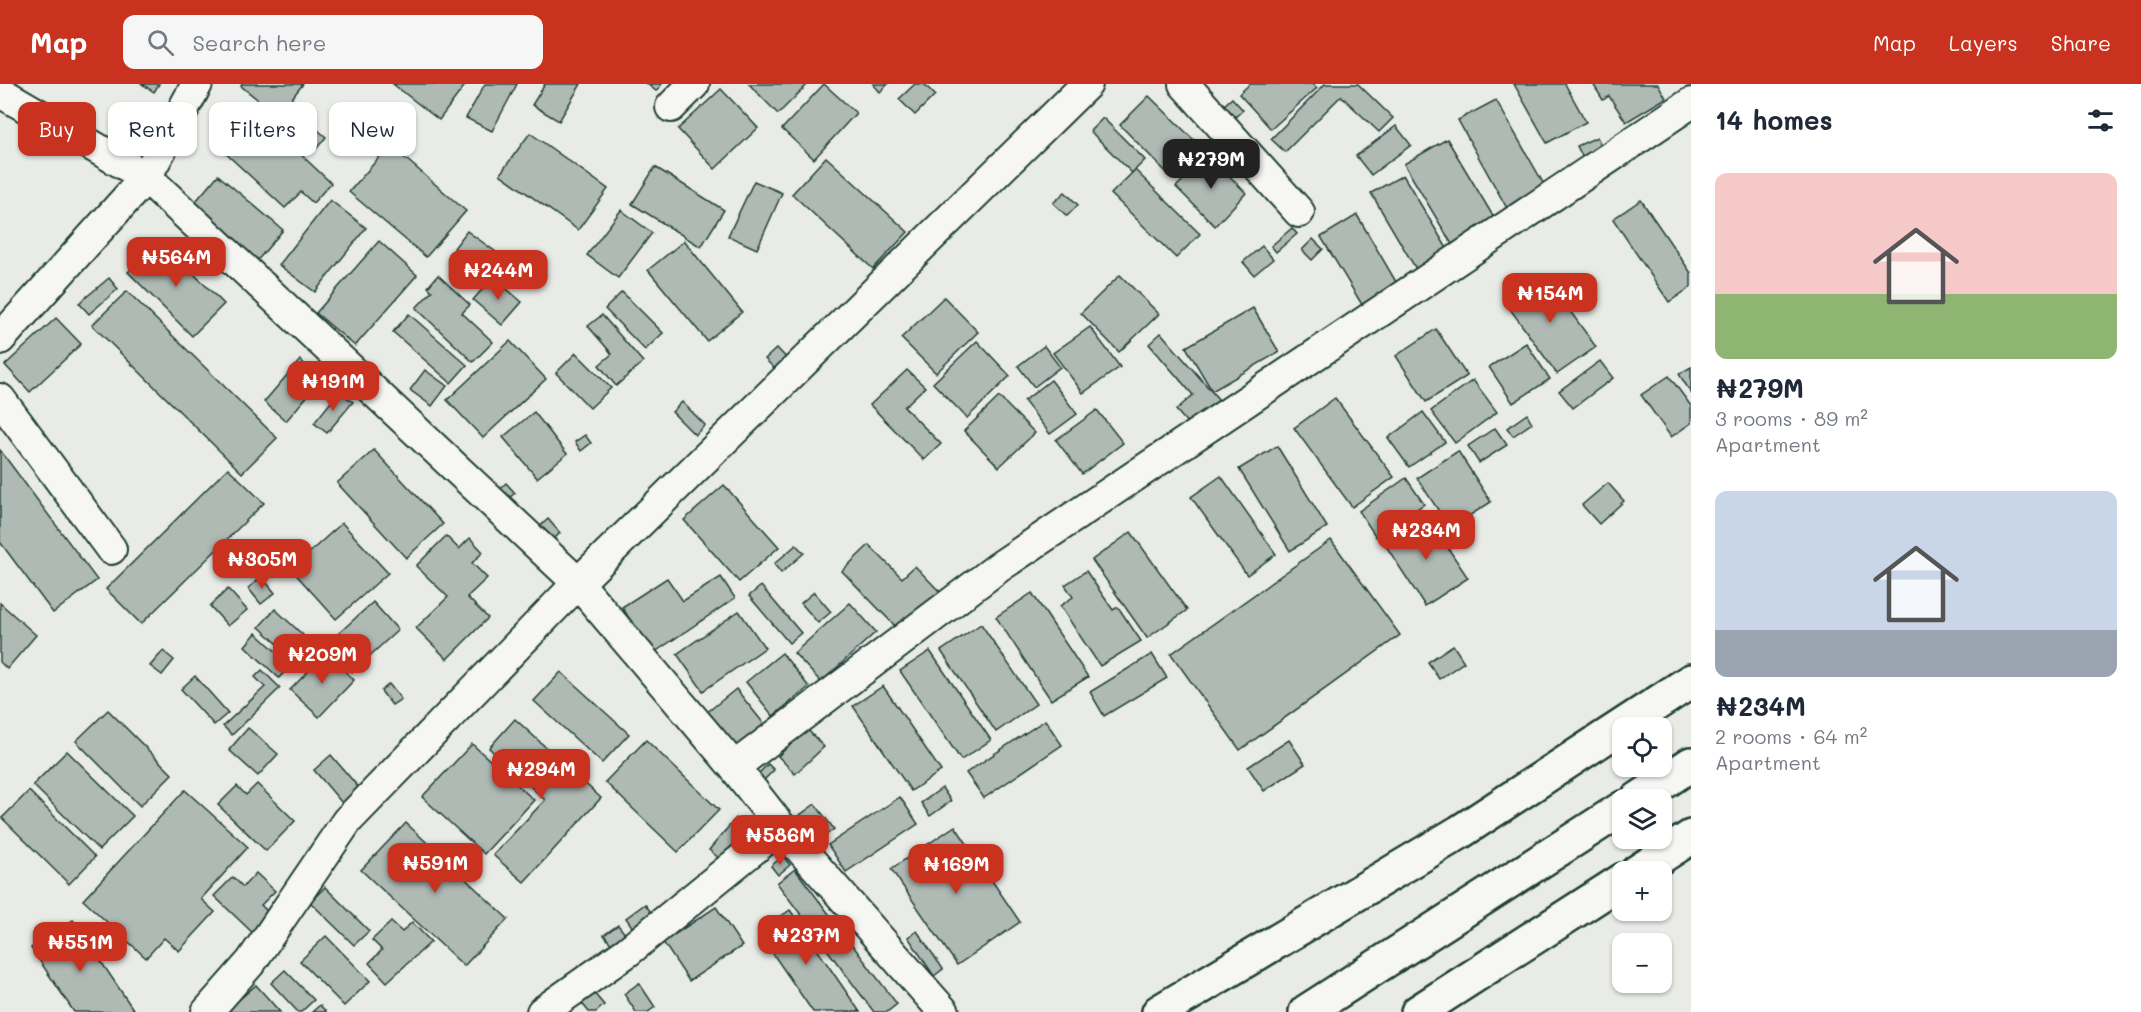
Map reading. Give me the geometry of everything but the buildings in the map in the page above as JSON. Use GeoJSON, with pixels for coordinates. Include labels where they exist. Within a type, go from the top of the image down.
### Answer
{"type":"FeatureCollection","features":[{"type":"Feature","properties":{"kind":"main road"},"geometry":{"type":"LineString","coordinates":[[1159,1012],[1460,832],[1691,681]]}},
{"type":"Feature","properties":{"kind":"main road"},"geometry":{"type":"LineString","coordinates":[[1654,789],[1691,764]]}},
{"type":"Feature","properties":{"kind":"main road"},"geometry":{"type":"LineString","coordinates":[[1306,1012],[1612,815]]}},
{"type":"Feature","properties":{"kind":"main road"},"geometry":{"type":"LineString","coordinates":[[1654,861],[1691,837]]}},
{"type":"Feature","properties":{"kind":"main road"},"geometry":{"type":"LineString","coordinates":[[1418,1012],[1612,887]]}},
{"type":"Feature","properties":{"kind":"street"},"geometry":{"type":"LineString","coordinates":[[0,339],[146,177],[197,84]]}},
{"type":"Feature","properties":{"kind":"street"},"geometry":{"type":"LineString","coordinates":[[671,107],[694,84]]}},
{"type":"Feature","properties":{"kind":"street"},"geometry":{"type":"LineString","coordinates":[[207,1012],[251,962],[347,821],[578,583],[1087,84]]}},
{"type":"Feature","properties":{"kind":"street"},"geometry":{"type":"LineString","coordinates":[[1184,84],[1299,212]]}},
{"type":"Feature","properties":{"kind":"street"},"geometry":{"type":"LineString","coordinates":[[0,92],[146,177],[578,583],[734,767],[781,828],[944,1012]]}},
{"type":"Feature","properties":{"kind":"street"},"geometry":{"type":"LineString","coordinates":[[734,767],[999,567],[1691,103]]}},
{"type":"Feature","properties":{"kind":"street"},"geometry":{"type":"LineString","coordinates":[[0,399],[111,549]]}},
{"type":"Feature","properties":{"kind":"street"},"geometry":{"type":"LineString","coordinates":[[542,1012],[627,952],[781,828]]}}]}
